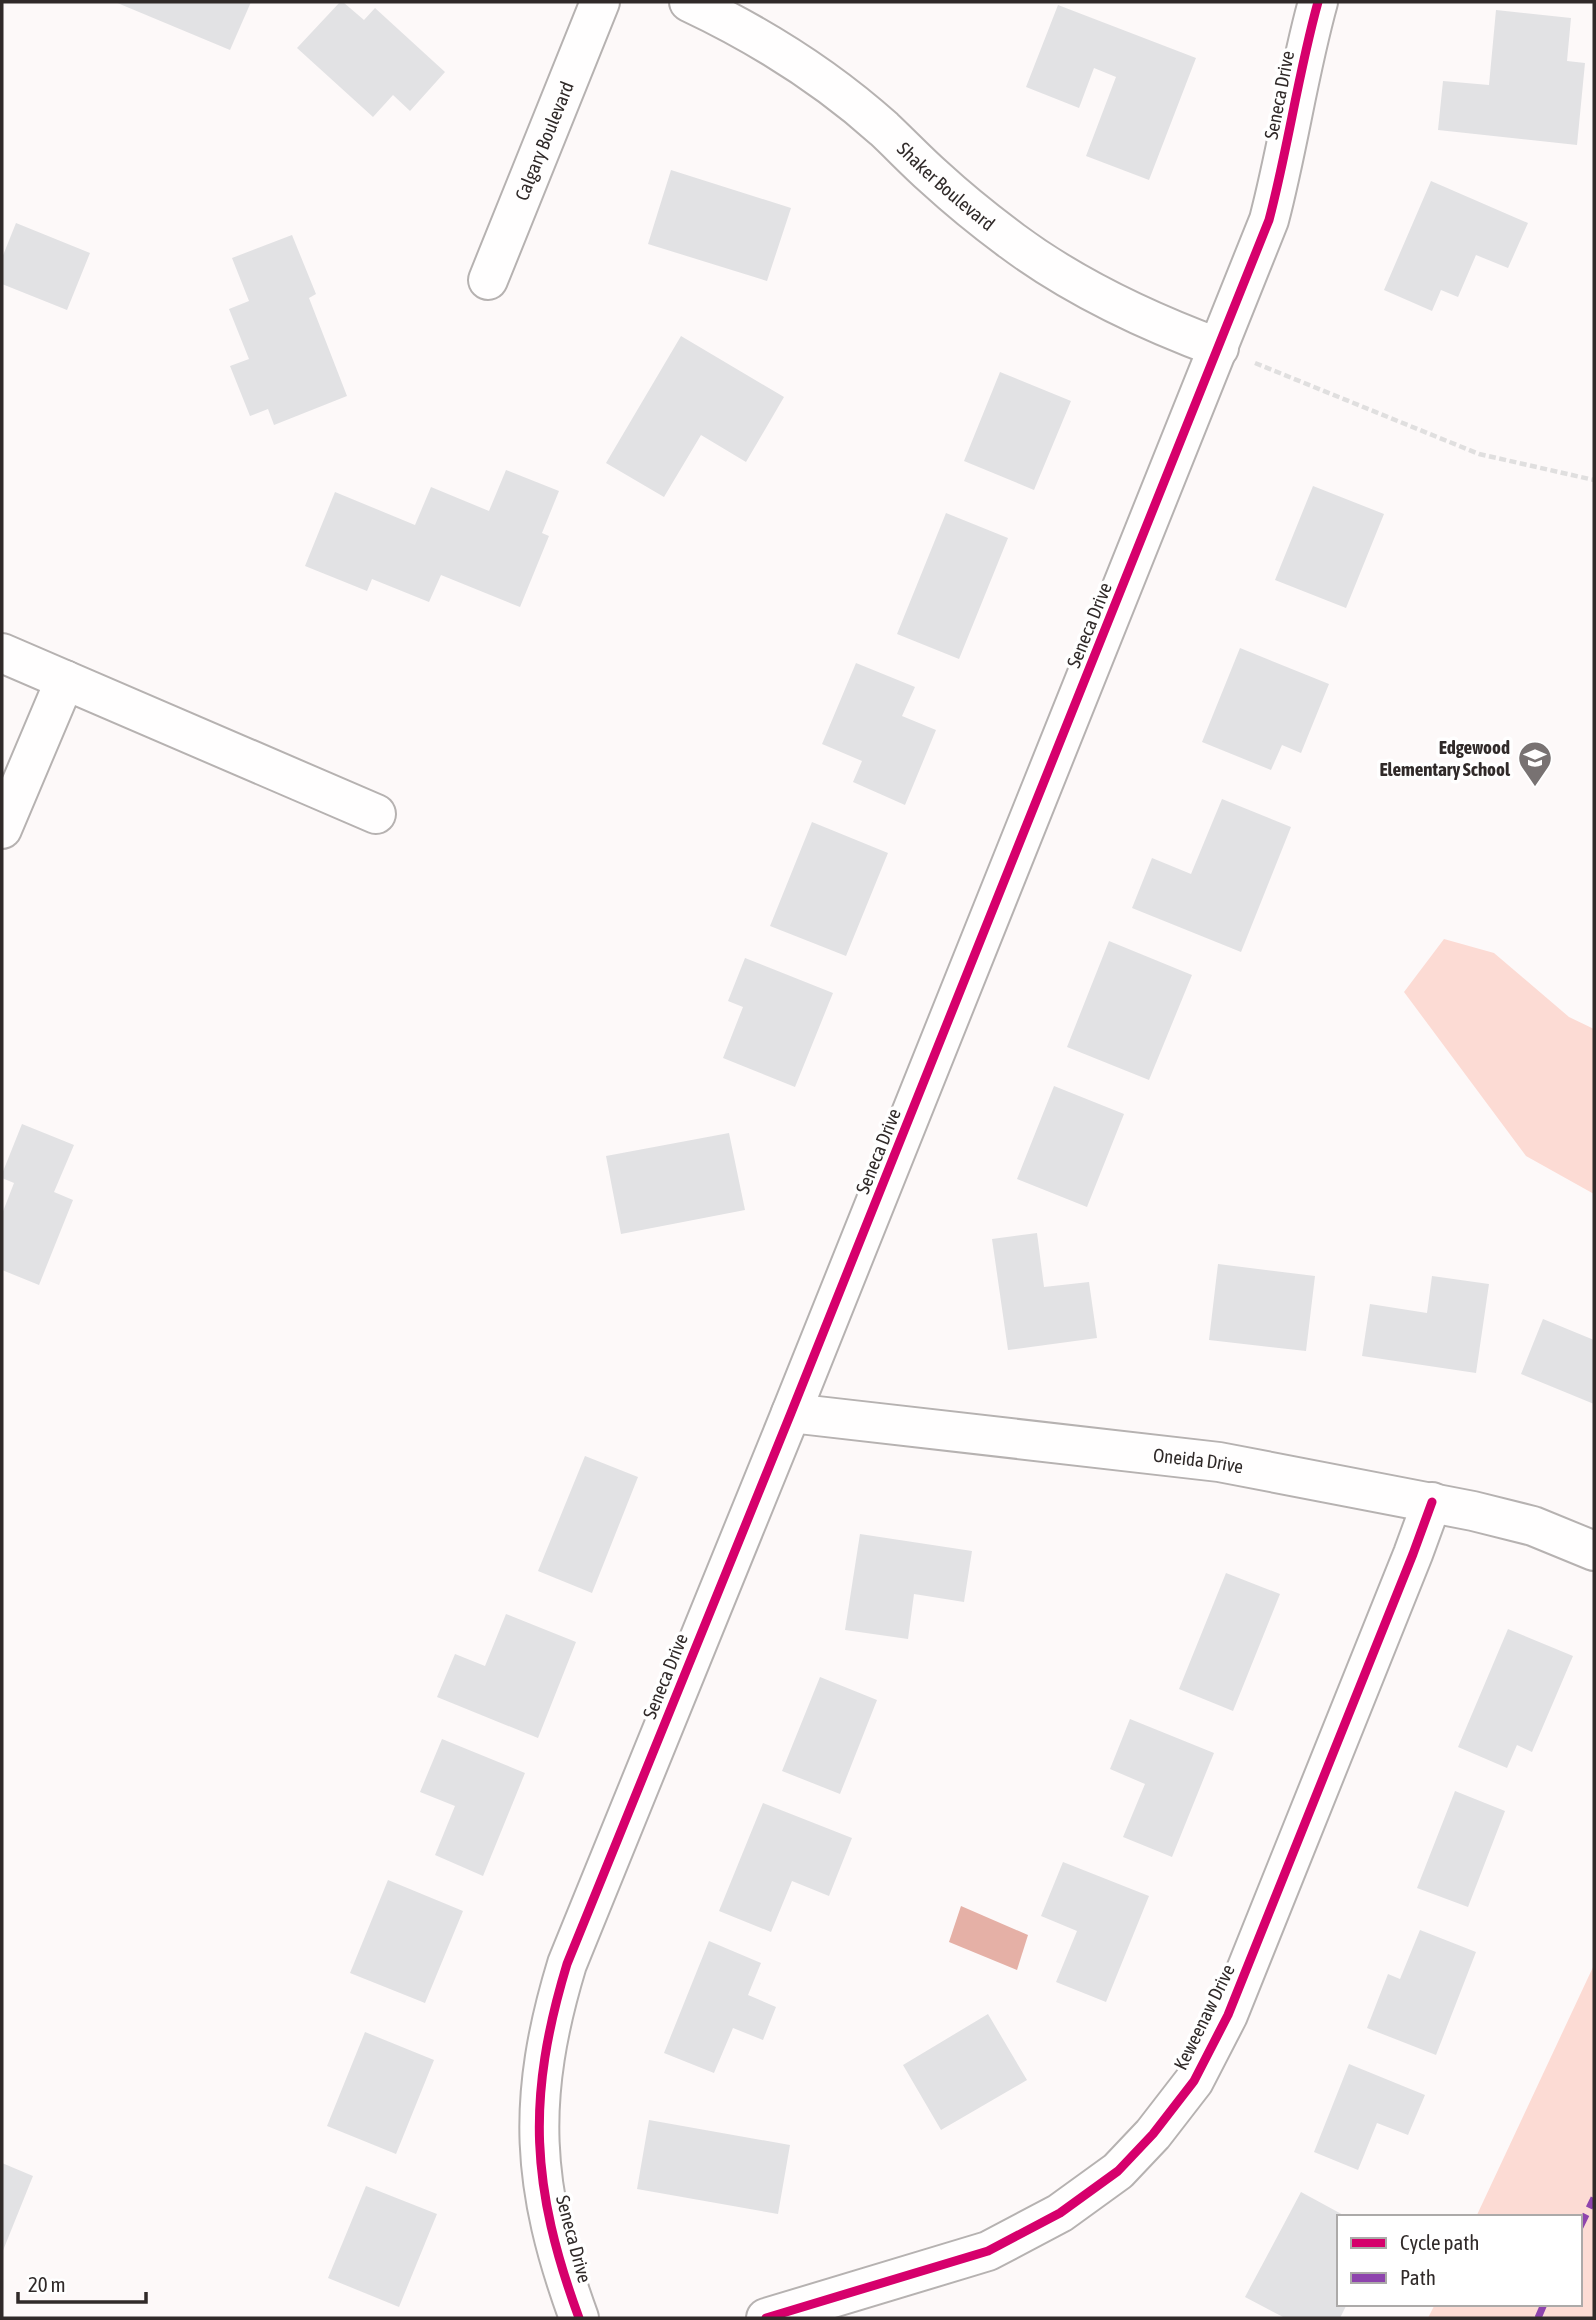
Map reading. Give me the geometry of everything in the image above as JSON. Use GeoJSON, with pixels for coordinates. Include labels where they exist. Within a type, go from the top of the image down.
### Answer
{"type":"FeatureCollection","features":[{"type":"Feature","properties":{"kind":"street","name":"Calgary Boulevard"},"geometry":{"type":"LineString","coordinates":[[488,280],[600,2]]}},
{"type":"Feature","properties":{"kind":"street","name":"Shaker Boulevard"},"geometry":{"type":"LineString","coordinates":[[689,2],[775,48],[831,86],[884,129],[972,211],[1058,273],[1163,327],[1219,348]]}},
{"type":"Feature","properties":{"kind":"street","name":"Seneca Drive"},"geometry":{"type":"LineString","coordinates":[[579,2318],[556,2251],[545,2204],[539,2155],[538,2107],[543,2059],[567,1964],[792,1413],[1269,220],[1318,2]]}},
{"type":"Feature","properties":{"kind":"street"},"geometry":{"type":"LineString","coordinates":[[2,653],[376,814]]}},
{"type":"Feature","properties":{"kind":"street"},"geometry":{"type":"LineString","coordinates":[[2,829],[65,680]]}},
{"type":"Feature","properties":{"kind":"street","name":"Oneida Drive"},"geometry":{"type":"LineString","coordinates":[[792,1413],[1219,1462],[1432,1502],[1533,1526],[1594,1551]]}},
{"type":"Feature","properties":{"kind":"street","name":"Keweenaw Drive"},"geometry":{"type":"LineString","coordinates":[[766,2318],[988,2251],[1060,2213],[1118,2171],[1153,2134],[1194,2081],[1228,2014],[1432,1502]]}},
{"type":"Feature","properties":{"kind":"path"},"geometry":{"type":"LineString","coordinates":[[1219,348],[1479,454],[1594,480]]}},
{"type":"Feature","properties":{"kind":"shaded area"},"geometry":{"type":"Polygon","coordinates":[[[1444,939],[1494,953],[1569,1017],[1594,1029],[1594,1194],[1526,1156],[1404,992],[1444,939]]]}},
{"type":"Feature","properties":{"kind":"shaded area"},"geometry":{"type":"Polygon","coordinates":[[[961,1906],[1028,1935],[1017,1970],[949,1942],[961,1906]]]}},
{"type":"Feature","properties":{"kind":"shaded area"},"geometry":{"type":"Polygon","coordinates":[[[1594,1965],[1594,2318],[1428,2318],[1434,2306],[1582,2306],[1582,2215],[1477,2215],[1594,1965]]]}},
{"type":"Feature","properties":{"kind":"building"},"geometry":{"type":"Polygon","coordinates":[[[115,2],[251,2],[230,50],[115,2]]]}},
{"type":"Feature","properties":{"kind":"building"},"geometry":{"type":"Polygon","coordinates":[[[340,2],[364,20],[375,8],[445,72],[410,111],[393,95],[373,117],[297,48],[340,2]]]}},
{"type":"Feature","properties":{"kind":"building"},"geometry":{"type":"Polygon","coordinates":[[[1058,5],[1196,58],[1149,180],[1086,156],[1116,77],[1094,68],[1079,108],[1026,87],[1058,5]]]}},
{"type":"Feature","properties":{"kind":"building"},"geometry":{"type":"Polygon","coordinates":[[[1496,10],[1571,18],[1567,61],[1585,63],[1577,145],[1438,130],[1443,81],[1489,85],[1496,10]]]}},
{"type":"Feature","properties":{"kind":"building"},"geometry":{"type":"Polygon","coordinates":[[[671,170],[791,208],[767,281],[648,244],[671,170]]]}},
{"type":"Feature","properties":{"kind":"building"},"geometry":{"type":"Polygon","coordinates":[[[1431,181],[1528,223],[1508,268],[1476,255],[1458,297],[1441,290],[1432,311],[1384,290],[1431,181]]]}},
{"type":"Feature","properties":{"kind":"building"},"geometry":{"type":"Polygon","coordinates":[[[16,223],[90,253],[67,310],[2,284],[2,258],[16,223]]]}},
{"type":"Feature","properties":{"kind":"building"},"geometry":{"type":"Polygon","coordinates":[[[292,235],[316,294],[309,298],[347,396],[274,425],[268,409],[250,416],[230,366],[249,359],[229,309],[249,301],[232,258],[292,235]]]}},
{"type":"Feature","properties":{"kind":"building"},"geometry":{"type":"Polygon","coordinates":[[[681,336],[784,397],[746,462],[701,435],[664,497],[606,463],[681,336]]]}},
{"type":"Feature","properties":{"kind":"building"},"geometry":{"type":"Polygon","coordinates":[[[1000,372],[1071,401],[1034,490],[964,461],[1000,372]]]}},
{"type":"Feature","properties":{"kind":"building"},"geometry":{"type":"Polygon","coordinates":[[[506,470],[559,491],[542,533],[549,536],[520,607],[441,575],[429,602],[372,579],[367,591],[305,566],[335,492],[415,525],[431,487],[489,511],[506,470]]]}},
{"type":"Feature","properties":{"kind":"building"},"geometry":{"type":"Polygon","coordinates":[[[1313,486],[1384,514],[1346,608],[1275,580],[1313,486]]]}},
{"type":"Feature","properties":{"kind":"building"},"geometry":{"type":"Polygon","coordinates":[[[946,513],[1008,538],[959,659],[897,634],[946,513]]]}},
{"type":"Feature","properties":{"kind":"building"},"geometry":{"type":"Polygon","coordinates":[[[1240,648],[1329,684],[1301,753],[1282,745],[1271,770],[1202,742],[1240,648]]]}},
{"type":"Feature","properties":{"kind":"building"},"geometry":{"type":"Polygon","coordinates":[[[856,663],[915,687],[902,716],[936,730],[905,805],[853,782],[862,761],[822,744],[856,663]]]}},
{"type":"Feature","properties":{"kind":"building"},"geometry":{"type":"Polygon","coordinates":[[[1222,799],[1291,827],[1241,952],[1132,908],[1152,858],[1191,874],[1222,799]]]}},
{"type":"Feature","properties":{"kind":"building"},"geometry":{"type":"Polygon","coordinates":[[[812,822],[888,853],[846,956],[770,926],[812,822]]]}},
{"type":"Feature","properties":{"kind":"building"},"geometry":{"type":"Polygon","coordinates":[[[1109,941],[1192,975],[1149,1080],[1067,1047],[1109,941]]]}},
{"type":"Feature","properties":{"kind":"building"},"geometry":{"type":"Polygon","coordinates":[[[745,958],[833,993],[795,1087],[723,1058],[743,1007],[728,1001],[745,958]]]}},
{"type":"Feature","properties":{"kind":"building"},"geometry":{"type":"Polygon","coordinates":[[[1054,1086],[1124,1114],[1087,1207],[1017,1179],[1054,1086]]]}},
{"type":"Feature","properties":{"kind":"building"},"geometry":{"type":"Polygon","coordinates":[[[22,1124],[74,1145],[54,1192],[73,1200],[39,1285],[2,1270],[2,1214],[14,1183],[2,1178],[2,1174],[22,1124]]]}},
{"type":"Feature","properties":{"kind":"building"},"geometry":{"type":"Polygon","coordinates":[[[729,1133],[745,1210],[621,1234],[606,1156],[729,1133]]]}},
{"type":"Feature","properties":{"kind":"building"},"geometry":{"type":"Polygon","coordinates":[[[1037,1233],[1044,1287],[1089,1282],[1097,1338],[1008,1350],[992,1239],[1037,1233]]]}},
{"type":"Feature","properties":{"kind":"building"},"geometry":{"type":"Polygon","coordinates":[[[1218,1264],[1315,1276],[1306,1351],[1209,1340],[1218,1264]]]}},
{"type":"Feature","properties":{"kind":"building"},"geometry":{"type":"Polygon","coordinates":[[[1432,1276],[1489,1284],[1476,1373],[1362,1356],[1370,1304],[1427,1313],[1432,1276]]]}},
{"type":"Feature","properties":{"kind":"building"},"geometry":{"type":"Polygon","coordinates":[[[1543,1319],[1594,1340],[1594,1404],[1521,1374],[1543,1319]]]}},
{"type":"Feature","properties":{"kind":"building"},"geometry":{"type":"Polygon","coordinates":[[[585,1456],[638,1477],[592,1593],[538,1571],[585,1456]]]}},
{"type":"Feature","properties":{"kind":"building"},"geometry":{"type":"Polygon","coordinates":[[[860,1534],[972,1551],[964,1602],[914,1594],[908,1639],[845,1630],[860,1534]]]}},
{"type":"Feature","properties":{"kind":"building"},"geometry":{"type":"Polygon","coordinates":[[[1226,1573],[1280,1594],[1233,1711],[1179,1689],[1226,1573]]]}},
{"type":"Feature","properties":{"kind":"building"},"geometry":{"type":"Polygon","coordinates":[[[506,1614],[576,1642],[538,1738],[437,1697],[455,1654],[485,1666],[506,1614]]]}},
{"type":"Feature","properties":{"kind":"building"},"geometry":{"type":"Polygon","coordinates":[[[1508,1629],[1573,1656],[1532,1752],[1517,1745],[1507,1768],[1458,1747],[1508,1629]]]}},
{"type":"Feature","properties":{"kind":"building"},"geometry":{"type":"Polygon","coordinates":[[[820,1677],[877,1700],[840,1794],[782,1771],[820,1677]]]}},
{"type":"Feature","properties":{"kind":"building"},"geometry":{"type":"Polygon","coordinates":[[[1130,1719],[1214,1753],[1172,1857],[1123,1837],[1145,1784],[1110,1769],[1130,1719]]]}},
{"type":"Feature","properties":{"kind":"building"},"geometry":{"type":"Polygon","coordinates":[[[442,1739],[525,1773],[483,1876],[435,1855],[455,1806],[420,1792],[442,1739]]]}},
{"type":"Feature","properties":{"kind":"building"},"geometry":{"type":"Polygon","coordinates":[[[1455,1791],[1505,1811],[1468,1907],[1417,1888],[1455,1791]]]}},
{"type":"Feature","properties":{"kind":"building"},"geometry":{"type":"Polygon","coordinates":[[[763,1803],[852,1838],[829,1896],[792,1881],[771,1932],[719,1911],[763,1803]]]}},
{"type":"Feature","properties":{"kind":"building"},"geometry":{"type":"Polygon","coordinates":[[[1063,1862],[1149,1896],[1106,2002],[1056,1982],[1077,1931],[1041,1916],[1063,1862]]]}},
{"type":"Feature","properties":{"kind":"building"},"geometry":{"type":"Polygon","coordinates":[[[388,1880],[463,1911],[425,2003],[350,1973],[388,1880]]]}},
{"type":"Feature","properties":{"kind":"building"},"geometry":{"type":"Polygon","coordinates":[[[1420,1930],[1476,1952],[1436,2055],[1367,2028],[1388,1974],[1400,1979],[1420,1930]]]}},
{"type":"Feature","properties":{"kind":"building"},"geometry":{"type":"Polygon","coordinates":[[[709,1941],[761,1963],[748,1995],[776,2007],[763,2040],[733,2028],[714,2073],[664,2053],[709,1941]]]}},
{"type":"Feature","properties":{"kind":"building"},"geometry":{"type":"Polygon","coordinates":[[[988,2014],[1027,2080],[941,2130],[903,2065],[988,2014]]]}},
{"type":"Feature","properties":{"kind":"building"},"geometry":{"type":"Polygon","coordinates":[[[365,2032],[434,2060],[396,2154],[327,2126],[365,2032]]]}},
{"type":"Feature","properties":{"kind":"building"},"geometry":{"type":"Polygon","coordinates":[[[1349,2064],[1425,2095],[1408,2135],[1377,2123],[1358,2170],[1314,2152],[1349,2064]]]}},
{"type":"Feature","properties":{"kind":"building"},"geometry":{"type":"Polygon","coordinates":[[[649,2120],[790,2145],[778,2214],[637,2189],[649,2120]]]}},
{"type":"Feature","properties":{"kind":"building"},"geometry":{"type":"Polygon","coordinates":[[[2,2163],[33,2176],[2,2253],[2,2163]]]}},
{"type":"Feature","properties":{"kind":"building"},"geometry":{"type":"Polygon","coordinates":[[[366,2186],[437,2214],[399,2307],[328,2278],[366,2186]]]}},
{"type":"Feature","properties":{"kind":"building"},"geometry":{"type":"Polygon","coordinates":[[[1301,2192],[1343,2215],[1337,2215],[1337,2306],[1346,2306],[1340,2318],[1285,2318],[1245,2297],[1301,2192]]]}},
{"type":"Feature","properties":{"kind":"marked path"},"geometry":{"type":"LineString","coordinates":[[1582,2223],[1594,2198]]}},
{"type":"Feature","properties":{"kind":"marked path"},"geometry":{"type":"LineString","coordinates":[[1538,2318],[1543,2306]]}},
{"type":"Feature","properties":{"kind":"cycle path"},"geometry":{"type":"LineString","coordinates":[[579,2318],[551,2226],[543,2184],[540,2142],[540,2101],[545,2058],[567,1964],[1269,220],[1318,2]]}},
{"type":"Feature","properties":{"kind":"cycle path"},"geometry":{"type":"LineString","coordinates":[[766,2318],[988,2251],[1060,2213],[1118,2171],[1153,2134],[1194,2081],[1228,2015],[1432,1502]]}},
{"type":"Feature","properties":{"kind":"place","name":"Edgewood Elementary School"},"geometry":{"type":"Point","coordinates":[1535,788]}}]}
